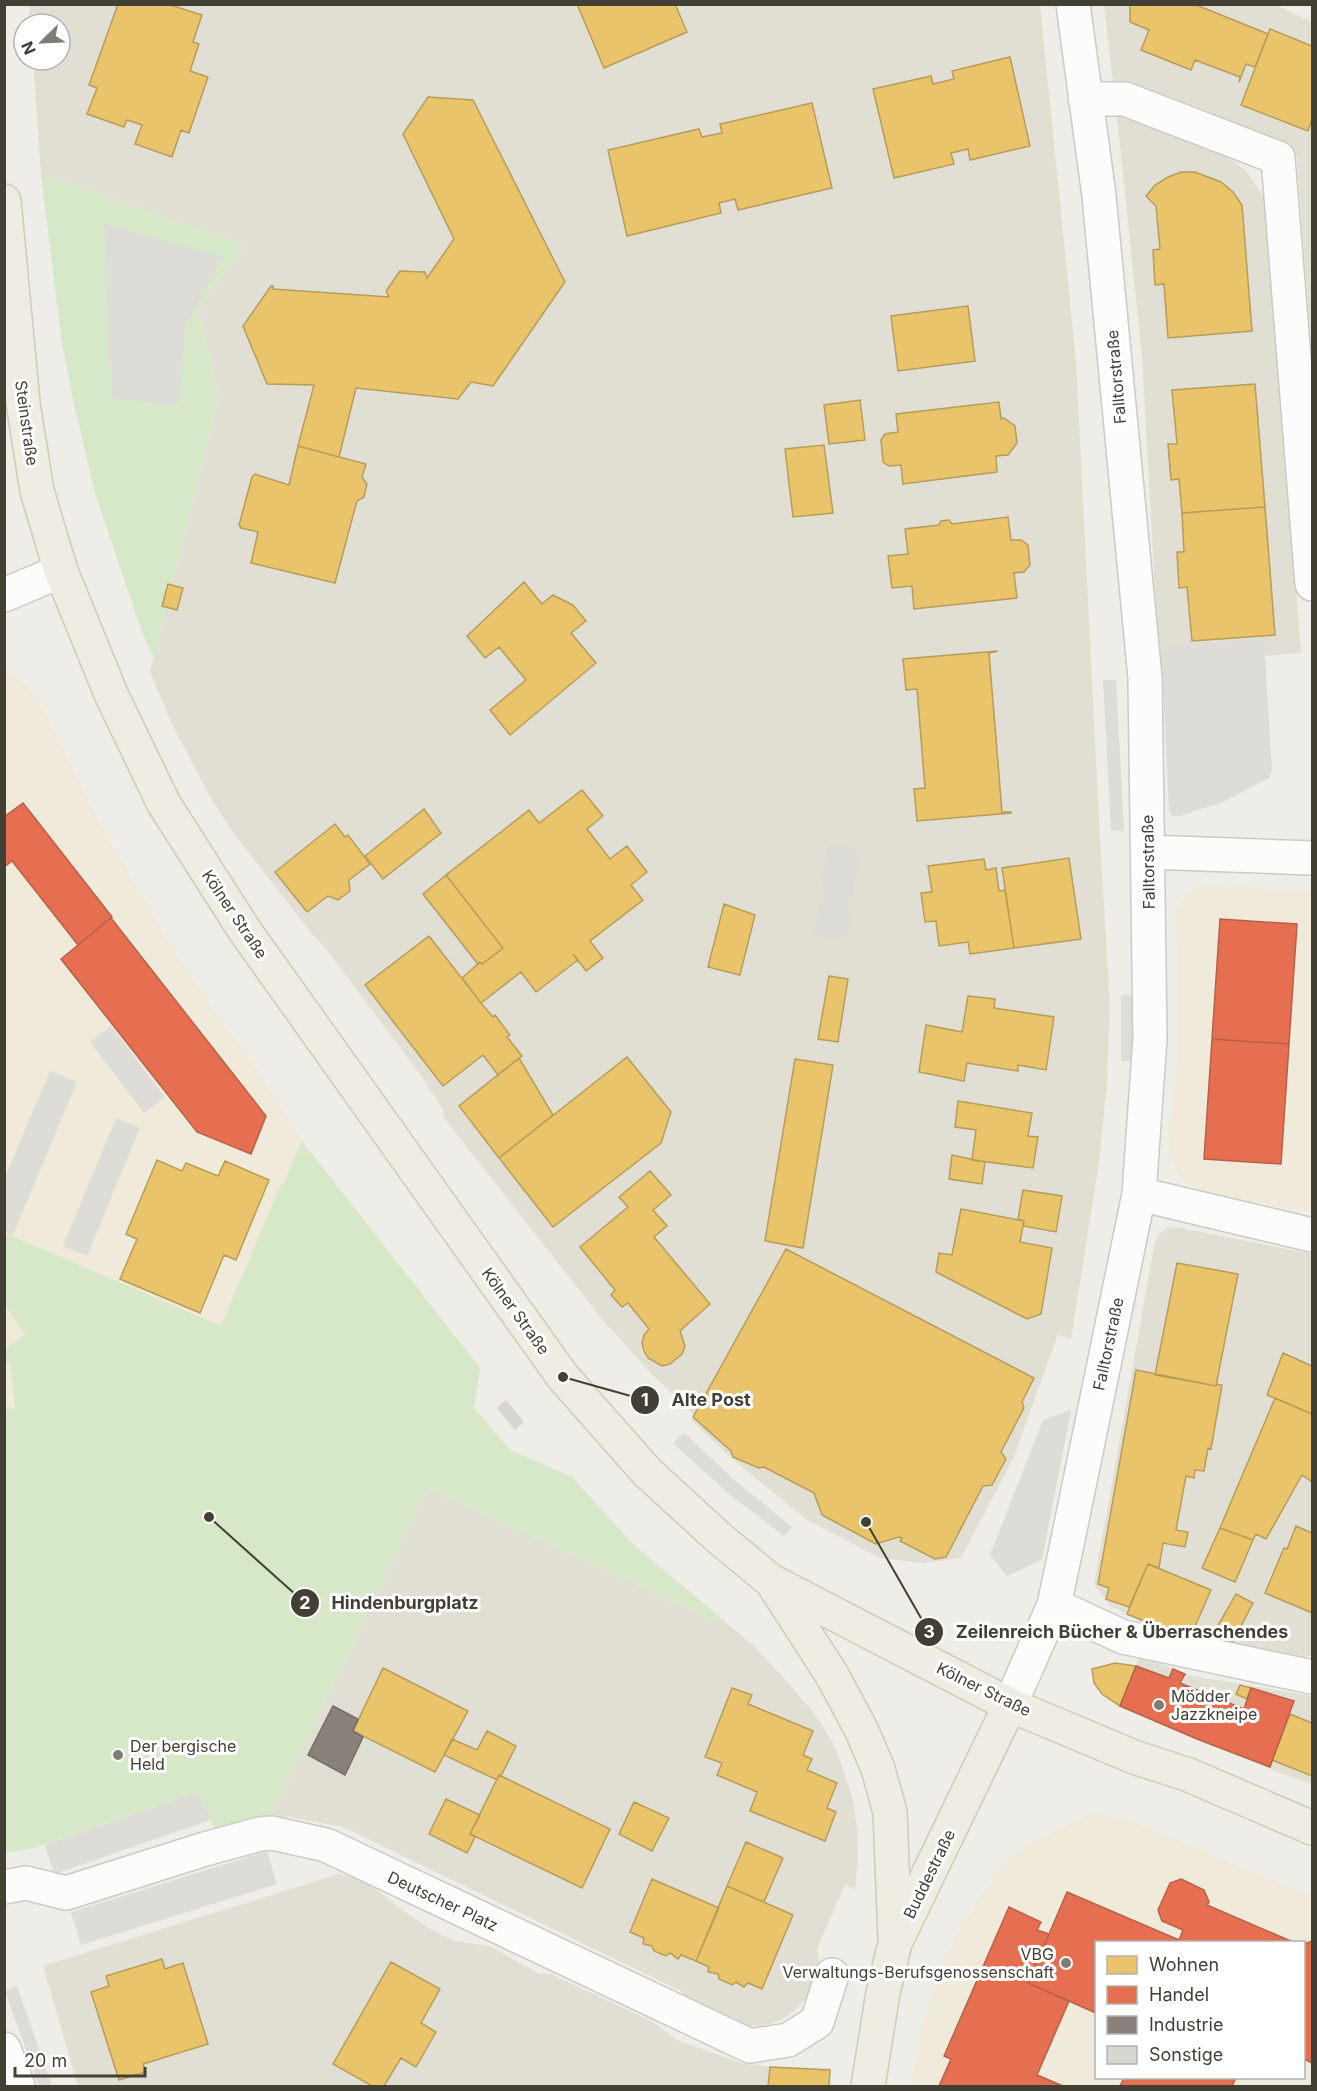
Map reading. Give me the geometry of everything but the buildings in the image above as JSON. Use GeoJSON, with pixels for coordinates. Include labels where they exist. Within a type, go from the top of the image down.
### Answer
{"type":"FeatureCollection","features":[{"type":"Feature","properties":{"kind":"main road","name":"Steinstraße"},"geometry":{"type":"LineString","coordinates":[[4,201],[23,403],[38,491],[61,571]]}},
{"type":"Feature","properties":{"kind":"main road","name":"Kölner Straße"},"geometry":{"type":"LineString","coordinates":[[61,571],[101,674],[164,804],[244,931],[563,1377],[646,1472],[771,1581],[1010,1705],[1134,1757],[1189,1775],[1312,1828]]}},
{"type":"Feature","properties":{"kind":"main road"},"geometry":{"type":"LineString","coordinates":[[771,1581],[832,1675],[862,1731],[878,1769],[890,1812],[895,1943]]}},
{"type":"Feature","properties":{"kind":"main road","name":"Buddestraße"},"geometry":{"type":"LineString","coordinates":[[868,2086],[883,1993],[895,1943],[1010,1705]]}},
{"type":"Feature","properties":{"kind":"street","name":"Falltorstraße"},"geometry":{"type":"LineString","coordinates":[[1010,1705],[1054,1605],[1139,1194],[1150,1038],[1145,678],[1099,195],[1073,4]]}},
{"type":"Feature","properties":{"kind":"street"},"geometry":{"type":"LineString","coordinates":[[1085,99],[1125,99],[1278,158],[1312,584]]}},
{"type":"Feature","properties":{"kind":"street"},"geometry":{"type":"LineString","coordinates":[[4,596],[61,571]]}},
{"type":"Feature","properties":{"kind":"street"},"geometry":{"type":"LineString","coordinates":[[1149,852],[1312,858]]}},
{"type":"Feature","properties":{"kind":"street"},"geometry":{"type":"LineString","coordinates":[[1139,1194],[1312,1234]]}},
{"type":"Feature","properties":{"kind":"street"},"geometry":{"type":"LineString","coordinates":[[1054,1605],[1123,1637],[1312,1677]]}},
{"type":"Feature","properties":{"kind":"street","name":"Deutscher Platz"},"geometry":{"type":"LineString","coordinates":[[4,1887],[26,1883],[66,1893],[205,1849],[272,1833],[326,1845],[750,2046],[788,2040],[817,2022],[832,1975]]}},
{"type":"Feature","properties":{"kind":"street"},"geometry":{"type":"LineString","coordinates":[[4,2049],[18,2086]]}},
{"type":"Feature","properties":{"kind":"shaded area"},"geometry":{"type":"Polygon","coordinates":[[[29,5],[1040,5],[1076,361],[1110,1006],[1107,1082],[1099,1163],[1071,1339],[1058,1334],[1013,1459],[961,1558],[924,1563],[880,1558],[807,1520],[731,1458],[691,1420],[694,1415],[606,1324],[444,1118],[442,1108],[422,1077],[329,953],[232,831],[210,797],[171,722],[150,672],[219,397],[198,309],[244,245],[41,174],[34,72],[72,72],[72,12],[29,12],[29,5]]]}},
{"type":"Feature","properties":{"kind":"shaded area"},"geometry":{"type":"Polygon","coordinates":[[[1104,5],[1276,5],[1312,22],[1312,357],[1297,157],[1113,83],[1104,5]]]}},
{"type":"Feature","properties":{"kind":"shaded area"},"geometry":{"type":"Polygon","coordinates":[[[1116,107],[1223,153],[1246,171],[1265,199],[1301,653],[1159,664],[1142,356],[1116,107]]]}},
{"type":"Feature","properties":{"kind":"shaded area"},"geometry":{"type":"Polygon","coordinates":[[[104,224],[223,257],[186,325],[178,406],[112,398],[104,224]]]}},
{"type":"Feature","properties":{"kind":"shaded area"},"geometry":{"type":"Polygon","coordinates":[[[1264,640],[1272,771],[1269,778],[1221,803],[1172,816],[1169,811],[1161,647],[1264,640]]]}},
{"type":"Feature","properties":{"kind":"shaded area"},"geometry":{"type":"Polygon","coordinates":[[[4,670],[26,685],[43,708],[95,815],[173,950],[251,1060],[302,1141],[283,1185],[281,1184],[221,1327],[5,1233],[4,670]]]}},
{"type":"Feature","properties":{"kind":"shaded area"},"geometry":{"type":"Polygon","coordinates":[[[1103,680],[1116,680],[1124,831],[1111,831],[1103,680]]]}},
{"type":"Feature","properties":{"kind":"shaded area"},"geometry":{"type":"Polygon","coordinates":[[[827,844],[860,849],[847,940],[814,935],[827,844]]]}},
{"type":"Feature","properties":{"kind":"shaded area"},"geometry":{"type":"Polygon","coordinates":[[[1210,885],[1312,892],[1312,1182],[1310,1213],[1198,1190],[1184,1181],[1171,1160],[1169,1144],[1177,1065],[1175,916],[1184,897],[1197,888],[1210,885]]]}},
{"type":"Feature","properties":{"kind":"shaded area"},"geometry":{"type":"Polygon","coordinates":[[[1133,994],[1133,1061],[1121,1061],[1121,995],[1133,994]]]}},
{"type":"Feature","properties":{"kind":"shaded area"},"geometry":{"type":"Polygon","coordinates":[[[111,1026],[165,1097],[144,1113],[90,1042],[111,1026]]]}},
{"type":"Feature","properties":{"kind":"shaded area"},"geometry":{"type":"Polygon","coordinates":[[[50,1071],[77,1082],[13,1235],[5,1231],[5,1177],[50,1071]]]}},
{"type":"Feature","properties":{"kind":"shaded area"},"geometry":{"type":"Polygon","coordinates":[[[116,1118],[140,1128],[87,1256],[63,1246],[116,1118]]]}},
{"type":"Feature","properties":{"kind":"shaded area"},"geometry":{"type":"Polygon","coordinates":[[[1176,1227],[1312,1254],[1312,1657],[1303,1658],[1190,1640],[1110,1606],[1094,1584],[1155,1241],[1167,1228],[1176,1227]]]}},
{"type":"Feature","properties":{"kind":"shaded area"},"geometry":{"type":"Polygon","coordinates":[[[4,1306],[25,1334],[5,1350],[4,1306]]]}},
{"type":"Feature","properties":{"kind":"shaded area"},"geometry":{"type":"Polygon","coordinates":[[[10,1362],[15,1409],[5,1410],[4,1363],[10,1362]]]}},
{"type":"Feature","properties":{"kind":"shaded area"},"geometry":{"type":"Polygon","coordinates":[[[1071,1410],[1042,1560],[1007,1576],[990,1555],[1043,1420],[1071,1410]]]}},
{"type":"Feature","properties":{"kind":"shaded area"},"geometry":{"type":"Polygon","coordinates":[[[684,1433],[738,1483],[792,1527],[784,1536],[730,1495],[673,1443],[684,1433]]]}},
{"type":"Feature","properties":{"kind":"shaded area"},"geometry":{"type":"Polygon","coordinates":[[[428,1488],[720,1623],[722,1619],[756,1648],[810,1708],[824,1728],[837,1751],[853,1800],[858,1854],[855,1889],[845,1885],[817,1949],[820,1967],[813,1986],[795,2010],[783,2019],[754,2026],[738,2025],[681,1997],[683,1992],[343,1827],[289,1817],[264,1817],[279,1796],[428,1488]]]}},
{"type":"Feature","properties":{"kind":"shaded area"},"geometry":{"type":"Polygon","coordinates":[[[1139,1656],[1193,1676],[1312,1696],[1312,1784],[1269,1769],[1107,1699],[1094,1684],[1091,1668],[1116,1663],[1136,1665],[1139,1656]]]}},
{"type":"Feature","properties":{"kind":"shaded area"},"geometry":{"type":"Polygon","coordinates":[[[198,1792],[211,1820],[54,1874],[45,1845],[198,1792]]]}},
{"type":"Feature","properties":{"kind":"shaded area"},"geometry":{"type":"Polygon","coordinates":[[[1093,1813],[1136,1823],[1312,1897],[1312,2086],[912,2086],[923,2026],[936,1982],[958,1934],[981,1895],[1003,1866],[1027,1845],[1093,1813]]]}},
{"type":"Feature","properties":{"kind":"shaded area"},"geometry":{"type":"Polygon","coordinates":[[[267,1851],[277,1884],[81,1945],[71,1912],[267,1851]]]}},
{"type":"Feature","properties":{"kind":"shaded area"},"geometry":{"type":"Polygon","coordinates":[[[339,1874],[366,1881],[405,1912],[430,1929],[454,1941],[489,1946],[538,1973],[551,1974],[653,2022],[679,2041],[741,2063],[770,2067],[831,2068],[830,2086],[78,2086],[43,1966],[339,1874]]]}},
{"type":"Feature","properties":{"kind":"shaded area"},"geometry":{"type":"Polygon","coordinates":[[[17,1986],[52,2086],[39,2086],[5,1991],[17,1986]]]}},
{"type":"Feature","properties":{"kind":"green space"},"geometry":{"type":"Polygon","coordinates":[[[41,174],[244,245],[198,309],[219,397],[154,658],[142,632],[95,493],[74,404],[61,337],[41,174]]]}},
{"type":"Feature","properties":{"kind":"green space"},"geometry":{"type":"Polygon","coordinates":[[[302,1141],[480,1368],[474,1408],[510,1450],[572,1477],[635,1546],[722,1619],[720,1623],[428,1488],[279,1796],[264,1817],[216,1831],[198,1792],[34,1848],[5,1853],[4,1410],[15,1408],[10,1362],[5,1363],[4,1350],[25,1334],[5,1306],[5,1233],[221,1326],[281,1184],[283,1185],[302,1141]]]}},
{"type":"Feature","properties":{"kind":"place","name":"Alte Post"},"geometry":{"type":"Point","coordinates":[563,1377]}},
{"type":"Feature","properties":{"kind":"place","name":"Hindenburgplatz"},"geometry":{"type":"Point","coordinates":[209,1517]}},
{"type":"Feature","properties":{"kind":"place","name":"Zeilenreich Bücher & Überraschendes"},"geometry":{"type":"Point","coordinates":[866,1522]}},
{"type":"Feature","properties":{"kind":"place","name":"Mödder Jazzkneipe"},"geometry":{"type":"Point","coordinates":[1159,1705]}},
{"type":"Feature","properties":{"kind":"place","name":"Der bergische Held"},"geometry":{"type":"Point","coordinates":[118,1755]}},
{"type":"Feature","properties":{"kind":"place","name":"VBG Verwaltungs-Berufsgenossenschaft"},"geometry":{"type":"Point","coordinates":[1066,1963]}}]}
